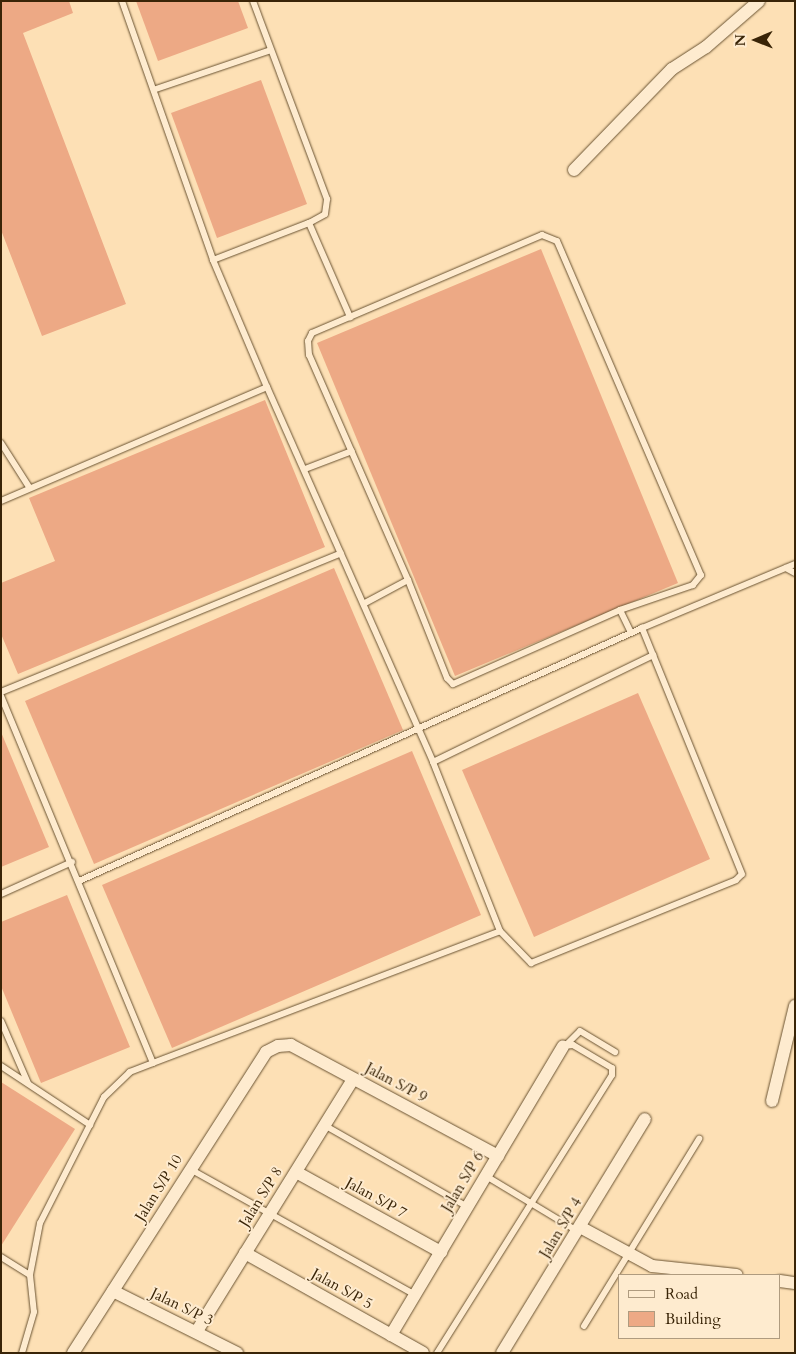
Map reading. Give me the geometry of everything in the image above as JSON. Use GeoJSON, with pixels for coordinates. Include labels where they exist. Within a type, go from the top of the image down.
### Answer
{"type":"FeatureCollection","features":[{"type":"Feature","properties":{"kind":"street"},"geometry":{"type":"LineString","coordinates":[[574,170],[672,70],[706,47],[759,1]]}},
{"type":"Feature","properties":{"kind":"street"},"geometry":{"type":"LineString","coordinates":[[772,1101],[795,1006]]}},
{"type":"Feature","properties":{"kind":"street","name":"Jalan S/P 9"},"geometry":{"type":"LineString","coordinates":[[278,1046],[291,1045],[498,1156]]}},
{"type":"Feature","properties":{"kind":"street","name":"Jalan S/P 6"},"geometry":{"type":"LineString","coordinates":[[391,1335],[565,1045]]}},
{"type":"Feature","properties":{"kind":"street","name":"Jalan S/P 10"},"geometry":{"type":"LineString","coordinates":[[73,1353],[266,1052],[278,1046]]}},
{"type":"Feature","properties":{"kind":"street","name":"Jalan S/P 8"},"geometry":{"type":"LineString","coordinates":[[197,1331],[353,1079]]}},
{"type":"Feature","properties":{"kind":"street","name":"Jalan S/P 4"},"geometry":{"type":"LineString","coordinates":[[502,1353],[645,1119]]}},
{"type":"Feature","properties":{"kind":"street","name":"Jalan S/P 7"},"geometry":{"type":"LineString","coordinates":[[296,1172],[441,1252]]}},
{"type":"Feature","properties":{"kind":"street"},"geometry":{"type":"LineString","coordinates":[[579,1229],[628,1256],[671,1269],[726,1274]]}},
{"type":"Feature","properties":{"kind":"street","name":"Jalan S/P 5"},"geometry":{"type":"LineString","coordinates":[[246,1253],[423,1353]]}},
{"type":"Feature","properties":{"kind":"street"},"geometry":{"type":"LineString","coordinates":[[781,1281],[795,1283]]}},
{"type":"Feature","properties":{"kind":"street","name":"Jalan S/P 3"},"geometry":{"type":"LineString","coordinates":[[113,1291],[197,1331],[237,1353]]}},
{"type":"Feature","properties":{"kind":"lane"},"geometry":{"type":"LineString","coordinates":[[122,1],[156,89],[213,260],[267,387],[365,602],[433,762],[500,930],[526,959],[536,962],[736,880],[742,874],[642,628]]}},
{"type":"Feature","properties":{"kind":"lane"},"geometry":{"type":"LineString","coordinates":[[213,260],[309,223],[324,214],[327,199],[253,1]]}},
{"type":"Feature","properties":{"kind":"lane"},"geometry":{"type":"LineString","coordinates":[[156,89],[271,50]]}},
{"type":"Feature","properties":{"kind":"lane"},"geometry":{"type":"LineString","coordinates":[[309,223],[350,317]]}},
{"type":"Feature","properties":{"kind":"lane"},"geometry":{"type":"LineString","coordinates":[[542,235],[558,241],[701,575],[692,585],[620,610],[453,684],[446,678],[408,580],[307,347],[312,334],[350,317],[542,235]]}},
{"type":"Feature","properties":{"kind":"lane"},"geometry":{"type":"LineString","coordinates":[[1,501],[28,487],[267,387]]}},
{"type":"Feature","properties":{"kind":"lane"},"geometry":{"type":"LineString","coordinates":[[1,442],[28,487]]}},
{"type":"Feature","properties":{"kind":"lane"},"geometry":{"type":"LineString","coordinates":[[305,469],[352,451]]}},
{"type":"Feature","properties":{"kind":"lane"},"geometry":{"type":"LineString","coordinates":[[154,1063],[72,862],[3,705],[1,694],[342,553]]}},
{"type":"Feature","properties":{"kind":"lane"},"geometry":{"type":"LineString","coordinates":[[79,881],[420,731],[642,628],[795,564]]}},
{"type":"Feature","properties":{"kind":"lane"},"geometry":{"type":"LineString","coordinates":[[786,568],[795,573]]}},
{"type":"Feature","properties":{"kind":"lane"},"geometry":{"type":"LineString","coordinates":[[365,602],[408,580]]}},
{"type":"Feature","properties":{"kind":"lane"},"geometry":{"type":"LineString","coordinates":[[620,610],[631,633]]}},
{"type":"Feature","properties":{"kind":"lane"},"geometry":{"type":"LineString","coordinates":[[433,762],[653,655]]}},
{"type":"Feature","properties":{"kind":"lane"},"geometry":{"type":"LineString","coordinates":[[1,894],[72,862]]}},
{"type":"Feature","properties":{"kind":"lane"},"geometry":{"type":"LineString","coordinates":[[22,1353],[34,1312],[30,1275],[40,1223],[90,1124],[111,1091],[130,1072],[500,930]]}},
{"type":"Feature","properties":{"kind":"lane"},"geometry":{"type":"LineString","coordinates":[[1,1021],[29,1084]]}},
{"type":"Feature","properties":{"kind":"lane"},"geometry":{"type":"LineString","coordinates":[[438,1353],[533,1204],[613,1071],[565,1045],[580,1031],[615,1052]]}},
{"type":"Feature","properties":{"kind":"lane"},"geometry":{"type":"LineString","coordinates":[[1,1066],[90,1124]]}},
{"type":"Feature","properties":{"kind":"lane"},"geometry":{"type":"LineString","coordinates":[[324,1125],[468,1207]]}},
{"type":"Feature","properties":{"kind":"lane"},"geometry":{"type":"LineString","coordinates":[[584,1326],[700,1139]]}},
{"type":"Feature","properties":{"kind":"lane"},"geometry":{"type":"LineString","coordinates":[[190,1170],[415,1295]]}},
{"type":"Feature","properties":{"kind":"lane"},"geometry":{"type":"LineString","coordinates":[[486,1176],[579,1229]]}},
{"type":"Feature","properties":{"kind":"lane"},"geometry":{"type":"LineString","coordinates":[[1,1257],[30,1275]]}},
{"type":"Feature","properties":{"kind":"building"},"geometry":{"type":"Polygon","coordinates":[[[1,1],[69,1],[73,13],[23,33],[126,304],[42,336],[1,230],[1,1]]]}},
{"type":"Feature","properties":{"kind":"building"},"geometry":{"type":"Polygon","coordinates":[[[136,1],[238,1],[248,28],[158,61],[136,1]]]}},
{"type":"Feature","properties":{"kind":"building"},"geometry":{"type":"Polygon","coordinates":[[[261,80],[307,204],[217,238],[171,113],[261,80]]]}},
{"type":"Feature","properties":{"kind":"building"},"geometry":{"type":"Polygon","coordinates":[[[541,249],[678,583],[455,676],[317,343],[541,249]]]}},
{"type":"Feature","properties":{"kind":"building"},"geometry":{"type":"Polygon","coordinates":[[[265,400],[325,547],[18,674],[1,634],[1,583],[55,561],[29,498],[265,400]]]}},
{"type":"Feature","properties":{"kind":"building"},"geometry":{"type":"Polygon","coordinates":[[[334,568],[403,730],[94,864],[25,701],[334,568]]]}},
{"type":"Feature","properties":{"kind":"building"},"geometry":{"type":"Polygon","coordinates":[[[638,693],[710,859],[534,937],[462,770],[638,693]]]}},
{"type":"Feature","properties":{"kind":"building"},"geometry":{"type":"Polygon","coordinates":[[[1,732],[49,847],[1,867],[1,732]]]}},
{"type":"Feature","properties":{"kind":"building"},"geometry":{"type":"Polygon","coordinates":[[[412,751],[481,915],[172,1048],[102,885],[412,751]]]}},
{"type":"Feature","properties":{"kind":"building"},"geometry":{"type":"Polygon","coordinates":[[[67,895],[130,1047],[41,1083],[1,986],[1,922],[67,895]]]}},
{"type":"Feature","properties":{"kind":"building"},"geometry":{"type":"Polygon","coordinates":[[[1,1082],[75,1129],[1,1246],[1,1082]]]}}]}
